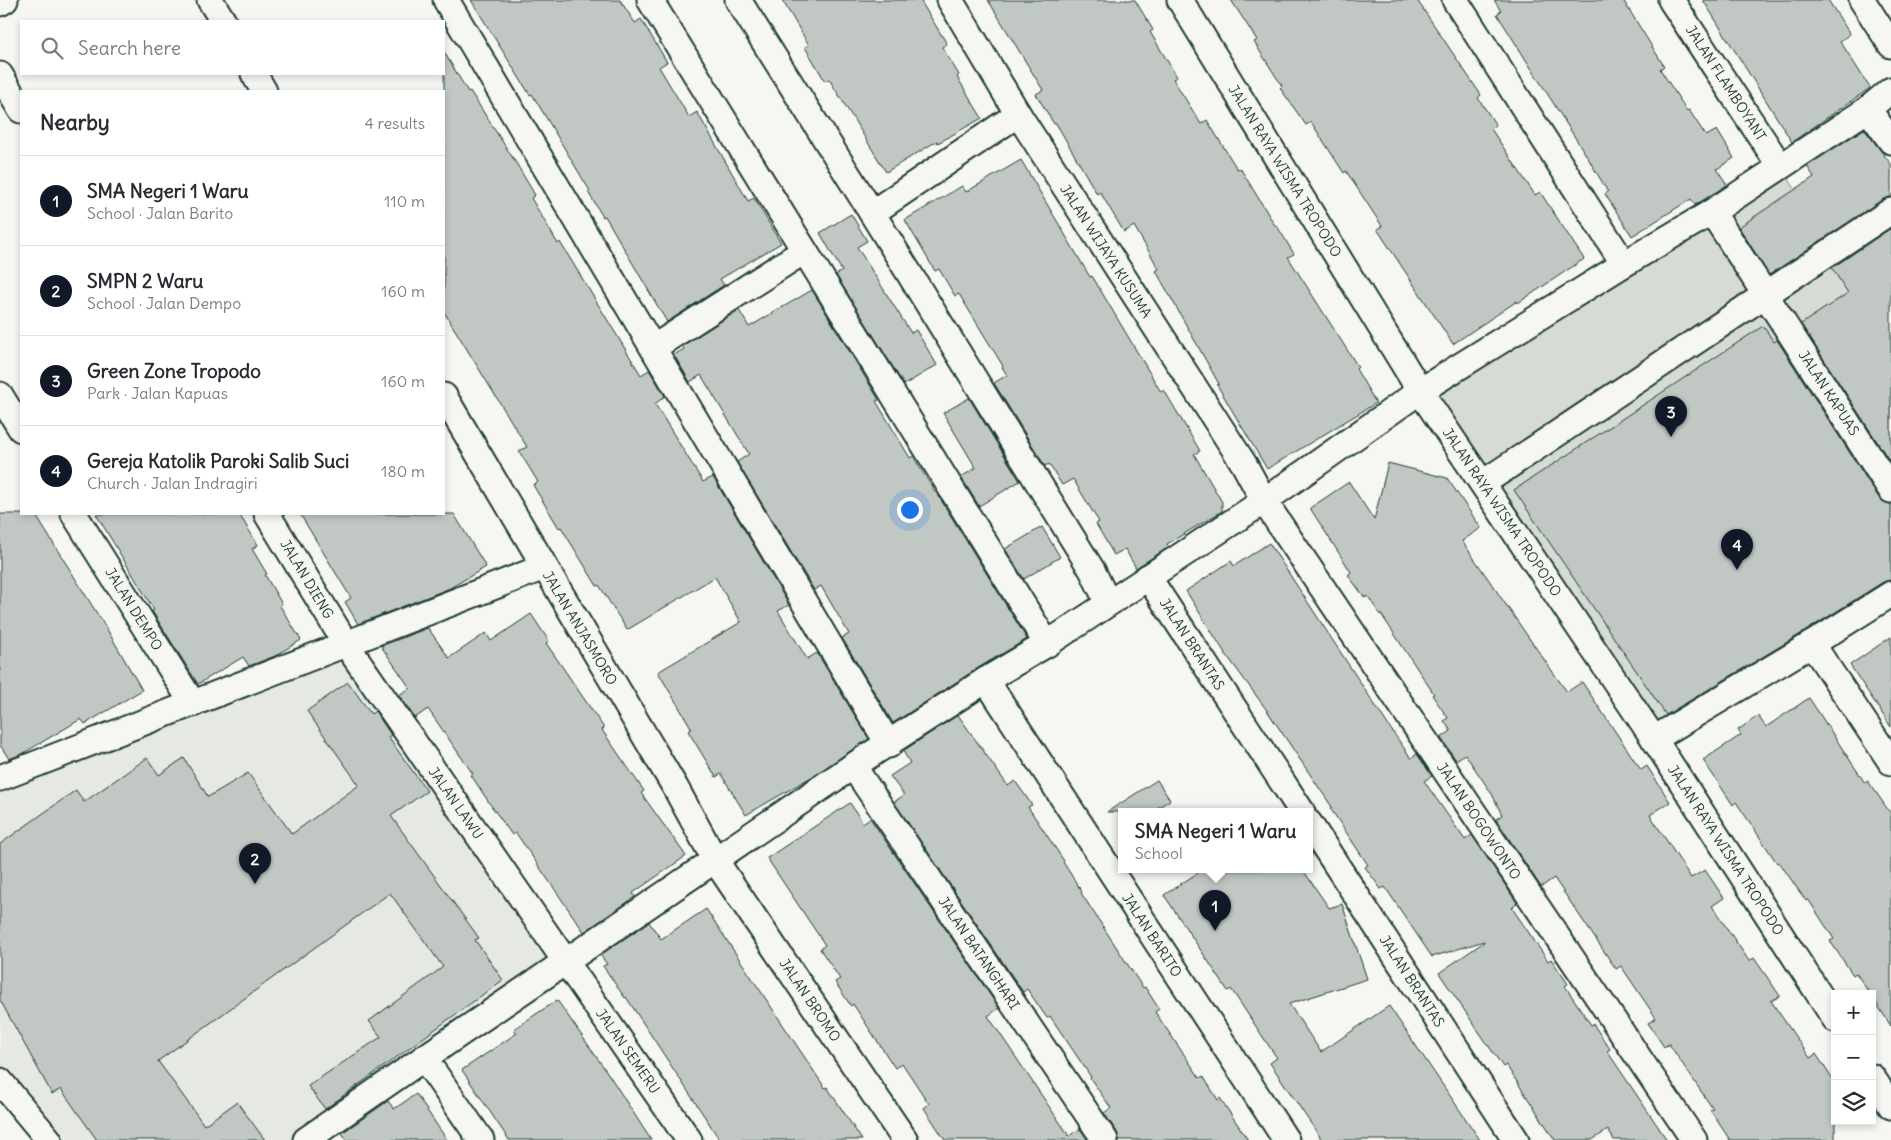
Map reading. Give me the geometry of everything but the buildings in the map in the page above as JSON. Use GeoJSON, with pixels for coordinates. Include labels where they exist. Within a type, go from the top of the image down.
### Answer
{"type":"FeatureCollection","features":[{"type":"Feature","properties":{"kind":"street"},"geometry":{"type":"LineString","coordinates":[[0,3],[5,0]]}},
{"type":"Feature","properties":{"kind":"street"},"geometry":{"type":"LineString","coordinates":[[210,0],[222,20]]}},
{"type":"Feature","properties":{"kind":"street"},"geometry":{"type":"LineString","coordinates":[[446,0],[889,745]]}},
{"type":"Feature","properties":{"kind":"street"},"geometry":{"type":"LineString","coordinates":[[650,0],[1047,644]]}},
{"type":"Feature","properties":{"kind":"street"},"geometry":{"type":"LineString","coordinates":[[738,0],[1092,570],[1108,603]]}},
{"type":"Feature","properties":{"kind":"street","name":"JALAN WIJAYA KUSUMA"},"geometry":{"type":"LineString","coordinates":[[950,0],[1018,114],[1244,464],[1264,501]]}},
{"type":"Feature","properties":{"kind":"street","name":"JALAN RAYA WISMA TROPODO"},"geometry":{"type":"LineString","coordinates":[[1180,0],[1420,391],[1654,739],[1831,1013]]}},
{"type":"Feature","properties":{"kind":"street"},"geometry":{"type":"LineString","coordinates":[[1455,0],[1624,264]]}},
{"type":"Feature","properties":{"kind":"street","name":"JALAN FLAMBOYANT"},"geometry":{"type":"LineString","coordinates":[[1671,0],[1780,166]]}},
{"type":"Feature","properties":{"kind":"street"},"geometry":{"type":"LineString","coordinates":[[1862,0],[1891,45]]}},
{"type":"Feature","properties":{"kind":"street"},"geometry":{"type":"LineString","coordinates":[[0,75],[20,108]]}},
{"type":"Feature","properties":{"kind":"street"},"geometry":{"type":"LineString","coordinates":[[255,75],[263,90]]}},
{"type":"Feature","properties":{"kind":"street"},"geometry":{"type":"LineString","coordinates":[[306,1140],[853,766],[889,745],[986,680],[1047,644],[1264,501],[1420,391],[1624,264],[1712,212],[1780,166],[1879,123],[1891,90]]}},
{"type":"Feature","properties":{"kind":"street"},"geometry":{"type":"LineString","coordinates":[[872,213],[1018,114]]}},
{"type":"Feature","properties":{"kind":"street","name":"JALAN KAPUAS"},"geometry":{"type":"LineString","coordinates":[[1712,212],[1891,490]]}},
{"type":"Feature","properties":{"kind":"street"},"geometry":{"type":"LineString","coordinates":[[1483,483],[1891,212]]}},
{"type":"Feature","properties":{"kind":"street"},"geometry":{"type":"LineString","coordinates":[[653,348],[804,251]]}},
{"type":"Feature","properties":{"kind":"street"},"geometry":{"type":"LineString","coordinates":[[0,395],[20,427]]}},
{"type":"Feature","properties":{"kind":"street","name":"JALAN ANJASMORO"},"geometry":{"type":"LineString","coordinates":[[445,398],[675,788],[715,860]]}},
{"type":"Feature","properties":{"kind":"street","name":"JALAN BOGOWONTO"},"geometry":{"type":"LineString","coordinates":[[1264,501],[1694,1140]]}},
{"type":"Feature","properties":{"kind":"street","name":"JALAN DEMPO"},"geometry":{"type":"LineString","coordinates":[[75,515],[193,704]]}},
{"type":"Feature","properties":{"kind":"street","name":"JALAN DIENG"},"geometry":{"type":"LineString","coordinates":[[268,515],[346,644]]}},
{"type":"Feature","properties":{"kind":"street"},"geometry":{"type":"LineString","coordinates":[[2,774],[193,704],[544,567]]}},
{"type":"Feature","properties":{"kind":"street","name":"JALAN BRANTAS"},"geometry":{"type":"LineString","coordinates":[[1148,577],[1299,808]]}},
{"type":"Feature","properties":{"kind":"street"},"geometry":{"type":"LineString","coordinates":[[1654,739],[1891,594]]}},
{"type":"Feature","properties":{"kind":"street","name":"JALAN LAWU"},"geometry":{"type":"LineString","coordinates":[[346,644],[566,962]]}},
{"type":"Feature","properties":{"kind":"street"},"geometry":{"type":"LineString","coordinates":[[1812,644],[1891,762]]}},
{"type":"Feature","properties":{"kind":"street","name":"JALAN BARITO"},"geometry":{"type":"LineString","coordinates":[[986,680],[1286,1140]]}},
{"type":"Feature","properties":{"kind":"street","name":"JALAN BATANGHARI"},"geometry":{"type":"LineString","coordinates":[[853,766],[1105,1140]]}},
{"type":"Feature","properties":{"kind":"street","name":"JALAN BRANTAS"},"geometry":{"type":"LineString","coordinates":[[1313,829],[1516,1140]]}},
{"type":"Feature","properties":{"kind":"street","name":"JALAN BROMO"},"geometry":{"type":"LineString","coordinates":[[715,860],[905,1140]]}},
{"type":"Feature","properties":{"kind":"street","name":"JALAN SEMERU"},"geometry":{"type":"LineString","coordinates":[[566,962],[689,1140]]}},
{"type":"Feature","properties":{"kind":"street"},"geometry":{"type":"LineString","coordinates":[[424,1058],[481,1140]]}},
{"type":"Feature","properties":{"kind":"street"},"geometry":{"type":"LineString","coordinates":[[1874,1080],[1891,1106]]}},
{"type":"Feature","properties":{"kind":"street"},"geometry":{"type":"LineString","coordinates":[[0,1081],[49,1140]]}},
{"type":"Feature","properties":{"kind":"shaded area"},"geometry":{"type":"Polygon","coordinates":[[[1780,166],[1891,334],[1891,594],[1654,739],[1420,391],[1780,166]]]}},
{"type":"Feature","properties":{"kind":"shaded area"},"geometry":{"type":"Polygon","coordinates":[[[348,650],[565,958],[297,1140],[53,1140],[0,1075],[0,773],[348,650]]]}},
{"type":"Feature","properties":{"kind":"place","name":"Green Zone Tropodo"},"geometry":{"type":"Point","coordinates":[1671,437]}},
{"type":"Feature","properties":{"kind":"place","name":"Gereja Katolik Paroki Salib Suci"},"geometry":{"type":"Point","coordinates":[1737,570]}},
{"type":"Feature","properties":{"kind":"place","name":"SMPN 2 Waru"},"geometry":{"type":"Point","coordinates":[255,884]}},
{"type":"Feature","properties":{"kind":"place","name":"SMA Negeri 1 Waru"},"geometry":{"type":"Point","coordinates":[1215,931]}}]}
